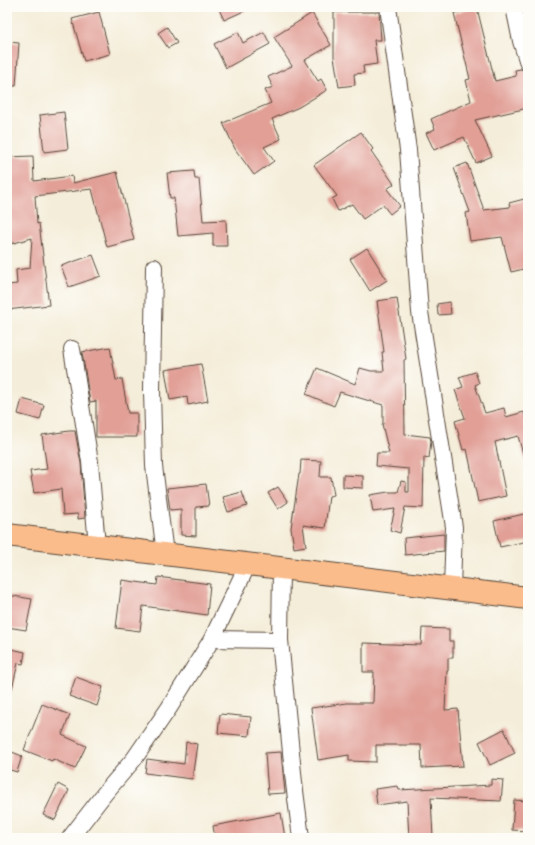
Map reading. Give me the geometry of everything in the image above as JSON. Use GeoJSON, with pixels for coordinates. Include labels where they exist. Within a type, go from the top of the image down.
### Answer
{"type":"FeatureCollection","features":[{"type":"Feature","properties":{"kind":"main road"},"geometry":{"type":"LineString","coordinates":[[7,535],[528,598]]}},
{"type":"Feature","properties":{"kind":"street"},"geometry":{"type":"LineString","coordinates":[[388,7],[408,150],[420,312],[454,527],[452,589]]}},
{"type":"Feature","properties":{"kind":"street"},"geometry":{"type":"LineString","coordinates":[[514,7],[521,41],[528,63]]}},
{"type":"Feature","properties":{"kind":"street"},"geometry":{"type":"LineString","coordinates":[[154,267],[152,391],[154,466],[165,554]]}},
{"type":"Feature","properties":{"kind":"street"},"geometry":{"type":"LineString","coordinates":[[72,349],[90,462],[97,546]]}},
{"type":"Feature","properties":{"kind":"street"},"geometry":{"type":"LineString","coordinates":[[70,838],[134,759],[168,708],[212,639],[248,564]]}},
{"type":"Feature","properties":{"kind":"street"},"geometry":{"type":"LineString","coordinates":[[281,568],[280,640],[301,838]]}},
{"type":"Feature","properties":{"kind":"street"},"geometry":{"type":"LineString","coordinates":[[212,639],[280,640]]}},
{"type":"Feature","properties":{"kind":"building"},"geometry":{"type":"Polygon","coordinates":[[[218,7],[253,7],[224,20],[218,7]]]}},
{"type":"Feature","properties":{"kind":"building"},"geometry":{"type":"Polygon","coordinates":[[[477,8],[495,81],[516,76],[515,70],[521,69],[528,72],[528,108],[475,120],[492,156],[476,163],[464,137],[434,150],[426,133],[435,129],[431,119],[471,101],[466,80],[470,79],[454,13],[477,8]]]}},
{"type":"Feature","properties":{"kind":"building"},"geometry":{"type":"Polygon","coordinates":[[[99,12],[110,54],[84,61],[72,19],[99,12]]]}},
{"type":"Feature","properties":{"kind":"building"},"geometry":{"type":"Polygon","coordinates":[[[334,12],[379,12],[381,40],[374,40],[377,64],[363,66],[364,73],[354,74],[355,85],[339,87],[334,57],[334,12]]]}},
{"type":"Feature","properties":{"kind":"building"},"geometry":{"type":"Polygon","coordinates":[[[312,13],[331,45],[305,60],[318,81],[321,79],[327,90],[299,107],[272,119],[281,139],[264,147],[274,161],[254,175],[235,149],[223,123],[271,103],[265,90],[273,87],[268,77],[292,66],[274,37],[312,13]]]}},
{"type":"Feature","properties":{"kind":"building"},"geometry":{"type":"Polygon","coordinates":[[[167,27],[177,43],[168,48],[158,33],[167,27]]]}},
{"type":"Feature","properties":{"kind":"building"},"geometry":{"type":"Polygon","coordinates":[[[238,32],[243,43],[264,32],[270,44],[226,68],[214,44],[238,32]]]}},
{"type":"Feature","properties":{"kind":"building"},"geometry":{"type":"Polygon","coordinates":[[[7,42],[19,43],[16,86],[7,86],[7,42]]]}},
{"type":"Feature","properties":{"kind":"building"},"geometry":{"type":"Polygon","coordinates":[[[64,112],[68,149],[44,152],[40,115],[64,112]]]}},
{"type":"Feature","properties":{"kind":"building"},"geometry":{"type":"Polygon","coordinates":[[[361,132],[373,149],[371,151],[394,184],[387,189],[400,206],[390,214],[383,205],[363,219],[352,204],[338,211],[332,199],[337,196],[314,165],[361,132]]]}},
{"type":"Feature","properties":{"kind":"building"},"geometry":{"type":"Polygon","coordinates":[[[33,156],[34,181],[72,176],[73,183],[117,172],[134,240],[107,247],[92,189],[35,196],[37,224],[39,223],[49,305],[7,310],[7,285],[17,284],[16,270],[30,268],[32,238],[7,245],[7,157],[33,156]]]}},
{"type":"Feature","properties":{"kind":"building"},"geometry":{"type":"Polygon","coordinates":[[[467,163],[484,210],[510,207],[509,203],[528,198],[528,268],[511,272],[502,237],[470,241],[466,213],[470,212],[454,168],[467,163]]]}},
{"type":"Feature","properties":{"kind":"building"},"geometry":{"type":"Polygon","coordinates":[[[194,171],[195,179],[199,179],[203,221],[226,220],[227,246],[213,246],[213,233],[178,236],[174,198],[170,198],[167,173],[194,171]]]}},
{"type":"Feature","properties":{"kind":"building"},"geometry":{"type":"Polygon","coordinates":[[[367,248],[387,280],[370,291],[350,259],[367,248]]]}},
{"type":"Feature","properties":{"kind":"building"},"geometry":{"type":"Polygon","coordinates":[[[93,255],[101,276],[69,287],[61,266],[93,255]]]}},
{"type":"Feature","properties":{"kind":"building"},"geometry":{"type":"Polygon","coordinates":[[[397,298],[406,359],[404,360],[405,434],[430,437],[431,441],[429,458],[424,457],[423,508],[405,507],[400,533],[390,530],[395,509],[373,512],[370,495],[398,492],[401,481],[406,482],[406,492],[409,492],[409,469],[376,466],[377,453],[389,453],[382,424],[383,405],[340,392],[334,406],[306,394],[317,368],[355,384],[360,368],[371,371],[384,371],[382,352],[384,352],[377,301],[397,298]]]}},
{"type":"Feature","properties":{"kind":"building"},"geometry":{"type":"Polygon","coordinates":[[[450,302],[451,314],[438,315],[437,304],[450,302]]]}},
{"type":"Feature","properties":{"kind":"building"},"geometry":{"type":"Polygon","coordinates":[[[110,347],[116,380],[122,379],[128,413],[137,413],[137,437],[96,437],[96,401],[90,402],[82,352],[110,347]]]}},
{"type":"Feature","properties":{"kind":"building"},"geometry":{"type":"Polygon","coordinates":[[[201,364],[208,401],[188,405],[187,397],[170,400],[165,370],[201,364]]]}},
{"type":"Feature","properties":{"kind":"building"},"geometry":{"type":"Polygon","coordinates":[[[475,372],[479,383],[475,385],[485,413],[504,408],[506,417],[524,412],[528,424],[528,460],[525,461],[518,436],[495,442],[506,496],[478,502],[467,449],[463,450],[455,421],[465,418],[455,390],[463,387],[459,377],[475,372]]]}},
{"type":"Feature","properties":{"kind":"building"},"geometry":{"type":"Polygon","coordinates":[[[22,399],[44,405],[40,420],[18,414],[22,399]]]}},
{"type":"Feature","properties":{"kind":"building"},"geometry":{"type":"Polygon","coordinates":[[[75,431],[81,463],[85,518],[78,519],[78,514],[63,515],[61,489],[34,493],[30,471],[47,469],[42,435],[75,431]]]}},
{"type":"Feature","properties":{"kind":"building"},"geometry":{"type":"Polygon","coordinates":[[[301,460],[321,461],[320,477],[331,477],[334,495],[329,496],[325,528],[303,525],[306,546],[294,548],[291,528],[301,460]]]}},
{"type":"Feature","properties":{"kind":"building"},"geometry":{"type":"Polygon","coordinates":[[[343,475],[363,476],[363,488],[343,487],[343,475]]]}},
{"type":"Feature","properties":{"kind":"building"},"geometry":{"type":"Polygon","coordinates":[[[206,484],[209,506],[196,507],[196,536],[181,535],[181,509],[170,510],[167,488],[206,484]]]}},
{"type":"Feature","properties":{"kind":"building"},"geometry":{"type":"Polygon","coordinates":[[[278,487],[288,502],[278,509],[268,493],[278,487]]]}},
{"type":"Feature","properties":{"kind":"building"},"geometry":{"type":"Polygon","coordinates":[[[242,492],[247,506],[228,512],[223,497],[242,492]]]}},
{"type":"Feature","properties":{"kind":"building"},"geometry":{"type":"Polygon","coordinates":[[[528,513],[528,541],[500,547],[494,521],[528,513]]]}},
{"type":"Feature","properties":{"kind":"building"},"geometry":{"type":"Polygon","coordinates":[[[444,534],[444,551],[405,555],[404,538],[444,534]]]}},
{"type":"Feature","properties":{"kind":"building"},"geometry":{"type":"Polygon","coordinates":[[[158,577],[210,584],[207,615],[143,606],[140,631],[116,628],[122,580],[157,585],[158,577]]]}},
{"type":"Feature","properties":{"kind":"building"},"geometry":{"type":"Polygon","coordinates":[[[7,595],[32,599],[26,630],[7,627],[7,595]]]}},
{"type":"Feature","properties":{"kind":"building"},"geometry":{"type":"Polygon","coordinates":[[[422,628],[449,629],[449,641],[453,641],[453,658],[448,658],[445,710],[458,709],[463,766],[422,768],[421,745],[376,745],[376,762],[349,761],[349,755],[318,760],[311,708],[347,703],[373,703],[374,672],[363,672],[363,643],[421,645],[422,628]]]}},
{"type":"Feature","properties":{"kind":"building"},"geometry":{"type":"Polygon","coordinates":[[[7,648],[25,652],[23,664],[18,663],[12,689],[7,689],[7,648]]]}},
{"type":"Feature","properties":{"kind":"building"},"geometry":{"type":"Polygon","coordinates":[[[76,677],[103,687],[97,706],[69,696],[76,677]]]}},
{"type":"Feature","properties":{"kind":"building"},"geometry":{"type":"Polygon","coordinates":[[[42,704],[70,715],[62,735],[86,746],[75,769],[53,759],[52,761],[24,750],[42,704]]]}},
{"type":"Feature","properties":{"kind":"building"},"geometry":{"type":"Polygon","coordinates":[[[220,714],[251,717],[249,736],[218,733],[220,714]]]}},
{"type":"Feature","properties":{"kind":"building"},"geometry":{"type":"Polygon","coordinates":[[[504,729],[515,753],[490,765],[479,742],[504,729]]]}},
{"type":"Feature","properties":{"kind":"building"},"geometry":{"type":"Polygon","coordinates":[[[186,742],[197,744],[192,779],[145,773],[147,759],[184,764],[186,742]]]}},
{"type":"Feature","properties":{"kind":"building"},"geometry":{"type":"Polygon","coordinates":[[[12,752],[22,756],[17,772],[7,769],[12,752]]]}},
{"type":"Feature","properties":{"kind":"building"},"geometry":{"type":"Polygon","coordinates":[[[281,752],[285,793],[268,794],[265,753],[281,752]]]}},
{"type":"Feature","properties":{"kind":"building"},"geometry":{"type":"Polygon","coordinates":[[[491,779],[503,780],[501,801],[431,798],[433,838],[409,838],[407,801],[377,805],[375,789],[398,786],[399,790],[491,785],[491,779]]]}},
{"type":"Feature","properties":{"kind":"building"},"geometry":{"type":"Polygon","coordinates":[[[58,784],[69,790],[55,820],[43,815],[58,784]]]}},
{"type":"Feature","properties":{"kind":"building"},"geometry":{"type":"Polygon","coordinates":[[[514,800],[528,801],[528,831],[512,830],[514,800]]]}},
{"type":"Feature","properties":{"kind":"building"},"geometry":{"type":"Polygon","coordinates":[[[281,813],[285,838],[215,838],[213,826],[281,813]]]}}]}
